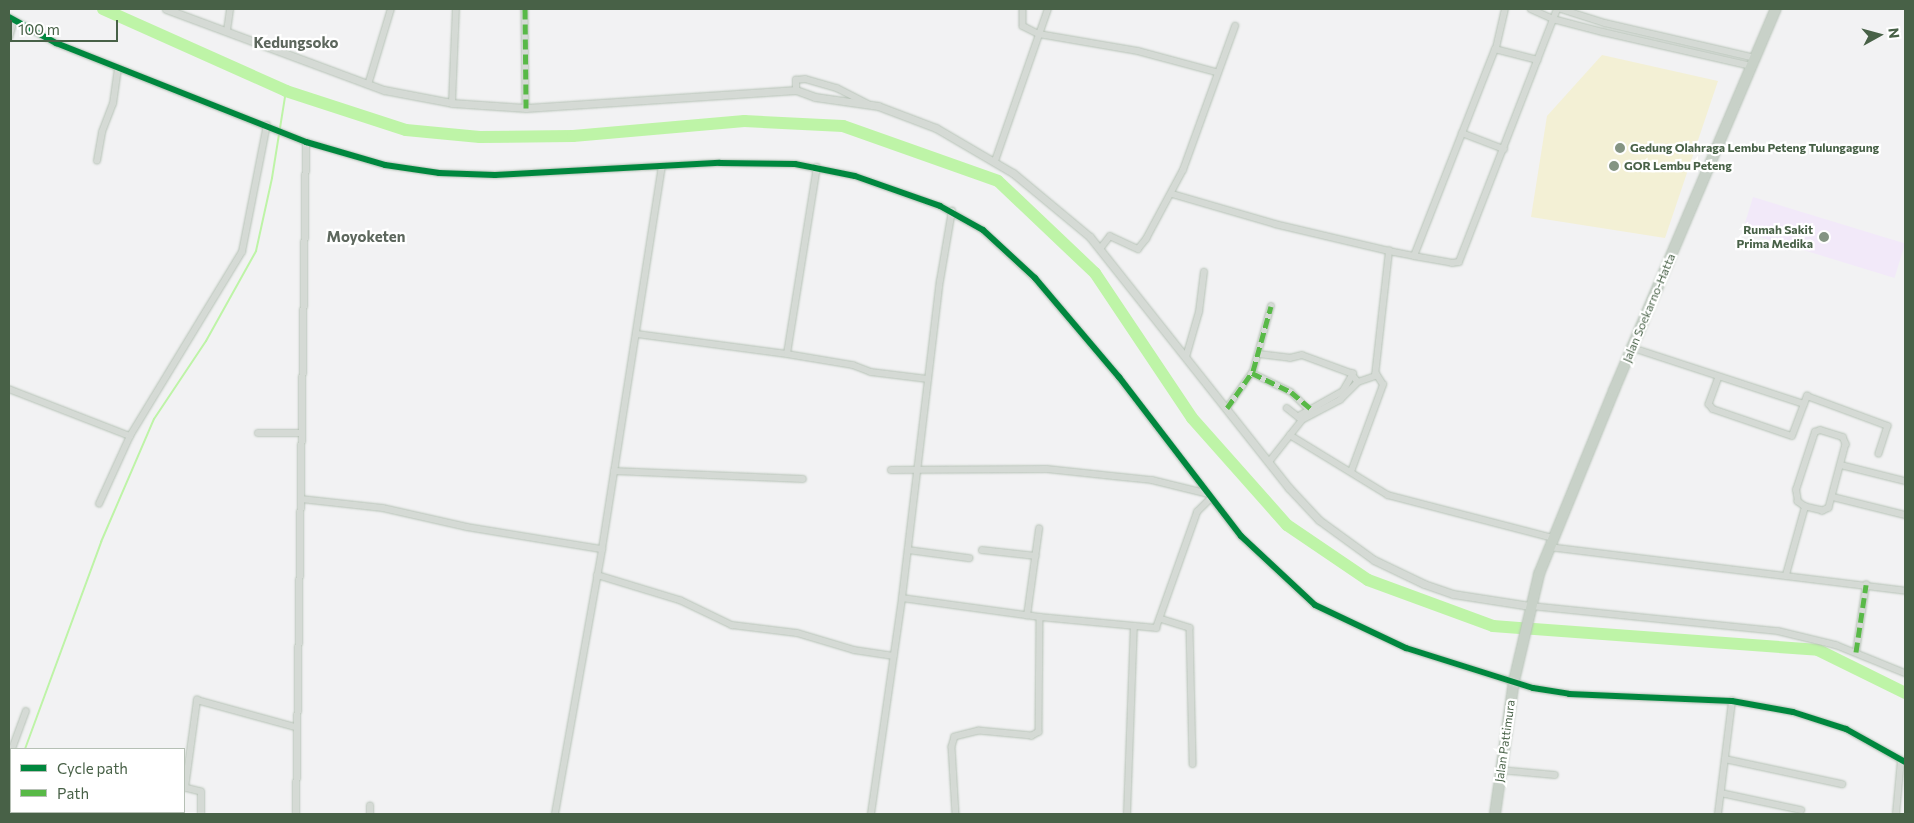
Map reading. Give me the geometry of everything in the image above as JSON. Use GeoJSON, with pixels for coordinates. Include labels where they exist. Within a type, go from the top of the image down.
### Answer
{"type":"FeatureCollection","features":[{"type":"Feature","properties":{"kind":"highway","name":"Jalan Soekarno-Hatta"},"geometry":{"type":"LineString","coordinates":[[1529,608],[1551,542],[1776,9]]}},
{"type":"Feature","properties":{"kind":"highway","name":"Jalan Pattimura"},"geometry":{"type":"LineString","coordinates":[[1494,814],[1514,681],[1529,608]]}},
{"type":"Feature","properties":{"kind":"street"},"geometry":{"type":"LineString","coordinates":[[166,9],[368,85],[452,103],[526,108],[796,90],[815,97],[867,103]]}},
{"type":"Feature","properties":{"kind":"street"},"geometry":{"type":"LineString","coordinates":[[227,31],[230,9]]}},
{"type":"Feature","properties":{"kind":"street"},"geometry":{"type":"LineString","coordinates":[[368,85],[391,9]]}},
{"type":"Feature","properties":{"kind":"street"},"geometry":{"type":"LineString","coordinates":[[452,103],[456,9]]}},
{"type":"Feature","properties":{"kind":"street"},"geometry":{"type":"LineString","coordinates":[[525,9],[526,108]]}},
{"type":"Feature","properties":{"kind":"street"},"geometry":{"type":"LineString","coordinates":[[1023,9],[1023,26],[1039,34],[1138,51],[1216,72]]}},
{"type":"Feature","properties":{"kind":"street"},"geometry":{"type":"LineString","coordinates":[[994,161],[1048,9]]}},
{"type":"Feature","properties":{"kind":"street"},"geometry":{"type":"LineString","coordinates":[[1414,256],[1496,48],[1505,9]]}},
{"type":"Feature","properties":{"kind":"street"},"geometry":{"type":"LineString","coordinates":[[1531,9],[1554,19],[1603,32],[1668,47],[1754,62]]}},
{"type":"Feature","properties":{"kind":"street"},"geometry":{"type":"LineString","coordinates":[[1172,194],[1274,224],[1452,264],[1459,262],[1557,9]]}},
{"type":"Feature","properties":{"kind":"street"},"geometry":{"type":"LineString","coordinates":[[1562,9],[1605,23],[1670,38],[1754,62]]}},
{"type":"Feature","properties":{"kind":"street"},"geometry":{"type":"LineString","coordinates":[[9,38],[11,19],[118,68],[306,142],[385,165],[439,173],[511,174],[741,162],[816,167],[889,186],[952,211],[983,230],[1045,288],[1119,377],[1210,499],[1259,555],[1316,604],[1406,648],[1557,693],[1732,701],[1818,719],[1863,736],[1903,761],[1896,814]]}},
{"type":"Feature","properties":{"kind":"street"},"geometry":{"type":"LineString","coordinates":[[1603,32],[1605,23]]}},
{"type":"Feature","properties":{"kind":"street"},"geometry":{"type":"LineString","coordinates":[[1100,249],[1111,236],[1140,249],[1172,194],[1216,72],[1235,26]]}},
{"type":"Feature","properties":{"kind":"street"},"geometry":{"type":"LineString","coordinates":[[1668,47],[1670,38]]}},
{"type":"Feature","properties":{"kind":"street"},"geometry":{"type":"LineString","coordinates":[[1496,48],[1538,60]]}},
{"type":"Feature","properties":{"kind":"street"},"geometry":{"type":"LineString","coordinates":[[97,161],[102,132],[113,104],[118,68]]}},
{"type":"Feature","properties":{"kind":"street"},"geometry":{"type":"LineString","coordinates":[[796,90],[796,80],[805,79],[837,88],[867,103],[936,128],[994,161],[1050,201],[1100,249],[1313,515],[1374,560],[1453,594],[1529,608],[1778,631],[1856,652],[1905,673]]}},
{"type":"Feature","properties":{"kind":"street"},"geometry":{"type":"LineString","coordinates":[[99,504],[130,436],[242,252],[268,126]]}},
{"type":"Feature","properties":{"kind":"street"},"geometry":{"type":"LineString","coordinates":[[1462,133],[1504,149]]}},
{"type":"Feature","properties":{"kind":"street"},"geometry":{"type":"LineString","coordinates":[[296,814],[295,726],[301,499],[306,142]]}},
{"type":"Feature","properties":{"kind":"street"},"geometry":{"type":"LineString","coordinates":[[555,814],[598,575],[662,167]]}},
{"type":"Feature","properties":{"kind":"street"},"geometry":{"type":"LineString","coordinates":[[787,354],[816,167]]}},
{"type":"Feature","properties":{"kind":"street"},"geometry":{"type":"LineString","coordinates":[[871,814],[902,598],[928,379],[952,211]]}},
{"type":"Feature","properties":{"kind":"street"},"geometry":{"type":"LineString","coordinates":[[1351,472],[1382,385],[1376,374],[1381,298],[1389,251]]}},
{"type":"Feature","properties":{"kind":"street"},"geometry":{"type":"LineString","coordinates":[[1186,356],[1199,312],[1204,272]]}},
{"type":"Feature","properties":{"kind":"street"},"geometry":{"type":"LineString","coordinates":[[1226,408],[1252,373],[1259,354],[1271,306]]}},
{"type":"Feature","properties":{"kind":"street"},"geometry":{"type":"LineString","coordinates":[[637,334],[787,354],[854,365],[871,372],[928,379]]}},
{"type":"Feature","properties":{"kind":"street"},"geometry":{"type":"LineString","coordinates":[[1633,348],[1804,404]]}},
{"type":"Feature","properties":{"kind":"street"},"geometry":{"type":"LineString","coordinates":[[1259,354],[1290,358],[1302,355],[1353,374],[1358,382]]}},
{"type":"Feature","properties":{"kind":"street"},"geometry":{"type":"LineString","coordinates":[[1252,373],[1291,392],[1312,410]]}},
{"type":"Feature","properties":{"kind":"street"},"geometry":{"type":"LineString","coordinates":[[1269,462],[1301,418],[1343,391],[1353,374]]}},
{"type":"Feature","properties":{"kind":"street"},"geometry":{"type":"LineString","coordinates":[[1312,410],[1340,400],[1358,382],[1371,379],[1376,374]]}},
{"type":"Feature","properties":{"kind":"street"},"geometry":{"type":"LineString","coordinates":[[1719,377],[1709,404],[1712,409],[1792,436],[1807,396],[1888,426],[1879,454]]}},
{"type":"Feature","properties":{"kind":"street"},"geometry":{"type":"LineString","coordinates":[[9,389],[130,436]]}},
{"type":"Feature","properties":{"kind":"street"},"geometry":{"type":"LineString","coordinates":[[1287,408],[1301,418]]}},
{"type":"Feature","properties":{"kind":"street"},"geometry":{"type":"LineString","coordinates":[[1817,430],[1845,438],[1841,465],[1833,497],[1827,511],[1805,507],[1798,502],[1796,490],[1817,430]]}},
{"type":"Feature","properties":{"kind":"street"},"geometry":{"type":"LineString","coordinates":[[258,433],[301,433]]}},
{"type":"Feature","properties":{"kind":"street"},"geometry":{"type":"LineString","coordinates":[[1290,435],[1396,498],[1551,542],[1905,591]]}},
{"type":"Feature","properties":{"kind":"street"},"geometry":{"type":"LineString","coordinates":[[1841,465],[1905,480]]}},
{"type":"Feature","properties":{"kind":"street"},"geometry":{"type":"LineString","coordinates":[[891,470],[1047,469],[1103,473],[1152,480],[1205,493]]}},
{"type":"Feature","properties":{"kind":"street"},"geometry":{"type":"LineString","coordinates":[[614,472],[803,479]]}},
{"type":"Feature","properties":{"kind":"street"},"geometry":{"type":"LineString","coordinates":[[1833,497],[1905,515]]}},
{"type":"Feature","properties":{"kind":"street"},"geometry":{"type":"LineString","coordinates":[[301,499],[383,508],[467,527],[602,549]]}},
{"type":"Feature","properties":{"kind":"street"},"geometry":{"type":"LineString","coordinates":[[902,598],[1027,616],[1154,629],[1160,619],[1197,512],[1210,499]]}},
{"type":"Feature","properties":{"kind":"street"},"geometry":{"type":"LineString","coordinates":[[1786,575],[1805,507]]}},
{"type":"Feature","properties":{"kind":"street"},"geometry":{"type":"LineString","coordinates":[[1027,616],[1039,529]]}},
{"type":"Feature","properties":{"kind":"street"},"geometry":{"type":"LineString","coordinates":[[908,550],[969,558]]}},
{"type":"Feature","properties":{"kind":"street"},"geometry":{"type":"LineString","coordinates":[[982,550],[1036,556]]}},
{"type":"Feature","properties":{"kind":"street"},"geometry":{"type":"LineString","coordinates":[[598,575],[680,600],[732,625],[784,630],[854,650],[894,656]]}},
{"type":"Feature","properties":{"kind":"street"},"geometry":{"type":"LineString","coordinates":[[1856,652],[1866,585]]}},
{"type":"Feature","properties":{"kind":"street"},"geometry":{"type":"LineString","coordinates":[[956,814],[952,747],[955,737],[987,731],[1032,736],[1040,730],[1040,617]]}},
{"type":"Feature","properties":{"kind":"street"},"geometry":{"type":"LineString","coordinates":[[1160,619],[1190,628],[1193,764]]}},
{"type":"Feature","properties":{"kind":"street"},"geometry":{"type":"LineString","coordinates":[[1127,814],[1134,627]]}},
{"type":"Feature","properties":{"kind":"street"},"geometry":{"type":"LineString","coordinates":[[201,814],[201,792],[185,788],[196,700],[295,726]]}},
{"type":"Feature","properties":{"kind":"street"},"geometry":{"type":"LineString","coordinates":[[1718,814],[1732,701]]}},
{"type":"Feature","properties":{"kind":"street"},"geometry":{"type":"LineString","coordinates":[[12,748],[26,711]]}},
{"type":"Feature","properties":{"kind":"street"},"geometry":{"type":"LineString","coordinates":[[1725,759],[1842,784]]}},
{"type":"Feature","properties":{"kind":"street"},"geometry":{"type":"LineString","coordinates":[[1500,770],[1555,775]]}},
{"type":"Feature","properties":{"kind":"street"},"geometry":{"type":"LineString","coordinates":[[1721,793],[1801,810]]}},
{"type":"Feature","properties":{"kind":"street"},"geometry":{"type":"LineString","coordinates":[[370,806],[370,814]]}},
{"type":"Feature","properties":{"kind":"shaded area","name":"GOR Lembu Peteng"},"geometry":{"type":"Polygon","coordinates":[[[1602,55],[1718,81],[1665,238],[1531,217],[1547,116],[1602,55]]]}},
{"type":"Feature","properties":{"kind":"shaded area","name":"Rumah Sakit Prima Medika"},"geometry":{"type":"Polygon","coordinates":[[[1753,197],[1905,243],[1895,278],[1742,231],[1753,197]]]}},
{"type":"Feature","properties":{"kind":"waterway"},"geometry":{"type":"LineString","coordinates":[[103,9],[286,91],[406,130],[480,137],[573,136],[744,121],[843,126],[998,181],[1095,273],[1192,418],[1287,525],[1368,580],[1493,626],[1818,650],[1905,693]]}},
{"type":"Feature","properties":{"kind":"waterway"},"geometry":{"type":"LineString","coordinates":[[25,748],[101,542],[154,419],[206,341],[256,251],[272,178],[286,91]]}},
{"type":"Feature","properties":{"kind":"marked path"},"geometry":{"type":"LineString","coordinates":[[525,9],[526,108]]}},
{"type":"Feature","properties":{"kind":"marked path"},"geometry":{"type":"LineString","coordinates":[[1227,408],[1253,371],[1271,306]]}},
{"type":"Feature","properties":{"kind":"marked path"},"geometry":{"type":"LineString","coordinates":[[1252,373],[1291,392],[1310,408]]}},
{"type":"Feature","properties":{"kind":"marked path"},"geometry":{"type":"LineString","coordinates":[[1856,652],[1866,585]]}},
{"type":"Feature","properties":{"kind":"cycle path"},"geometry":{"type":"LineString","coordinates":[[9,17],[56,43],[306,142],[385,165],[439,173],[495,175],[720,163],[795,164],[855,176],[940,206],[983,230],[1035,278],[1119,377],[1241,536],[1315,605],[1406,648],[1533,688],[1569,694],[1732,701],[1793,712],[1846,729],[1905,762]]}},
{"type":"Feature","properties":{"kind":"place","name":"Gedung Olahraga Lembu Peteng Tulungagung"},"geometry":{"type":"Point","coordinates":[1620,148]}},
{"type":"Feature","properties":{"kind":"place","name":"GOR Lembu Peteng"},"geometry":{"type":"Point","coordinates":[1614,166]}},
{"type":"Feature","properties":{"kind":"place","name":"Rumah Sakit Prima Medika"},"geometry":{"type":"Point","coordinates":[1824,237]}},
{"type":"Feature","properties":{"kind":"district","name":"Kedungsoko"},"geometry":{"type":"Point","coordinates":[296,43]}},
{"type":"Feature","properties":{"kind":"district","name":"Moyoketen"},"geometry":{"type":"Point","coordinates":[366,237]}}]}
